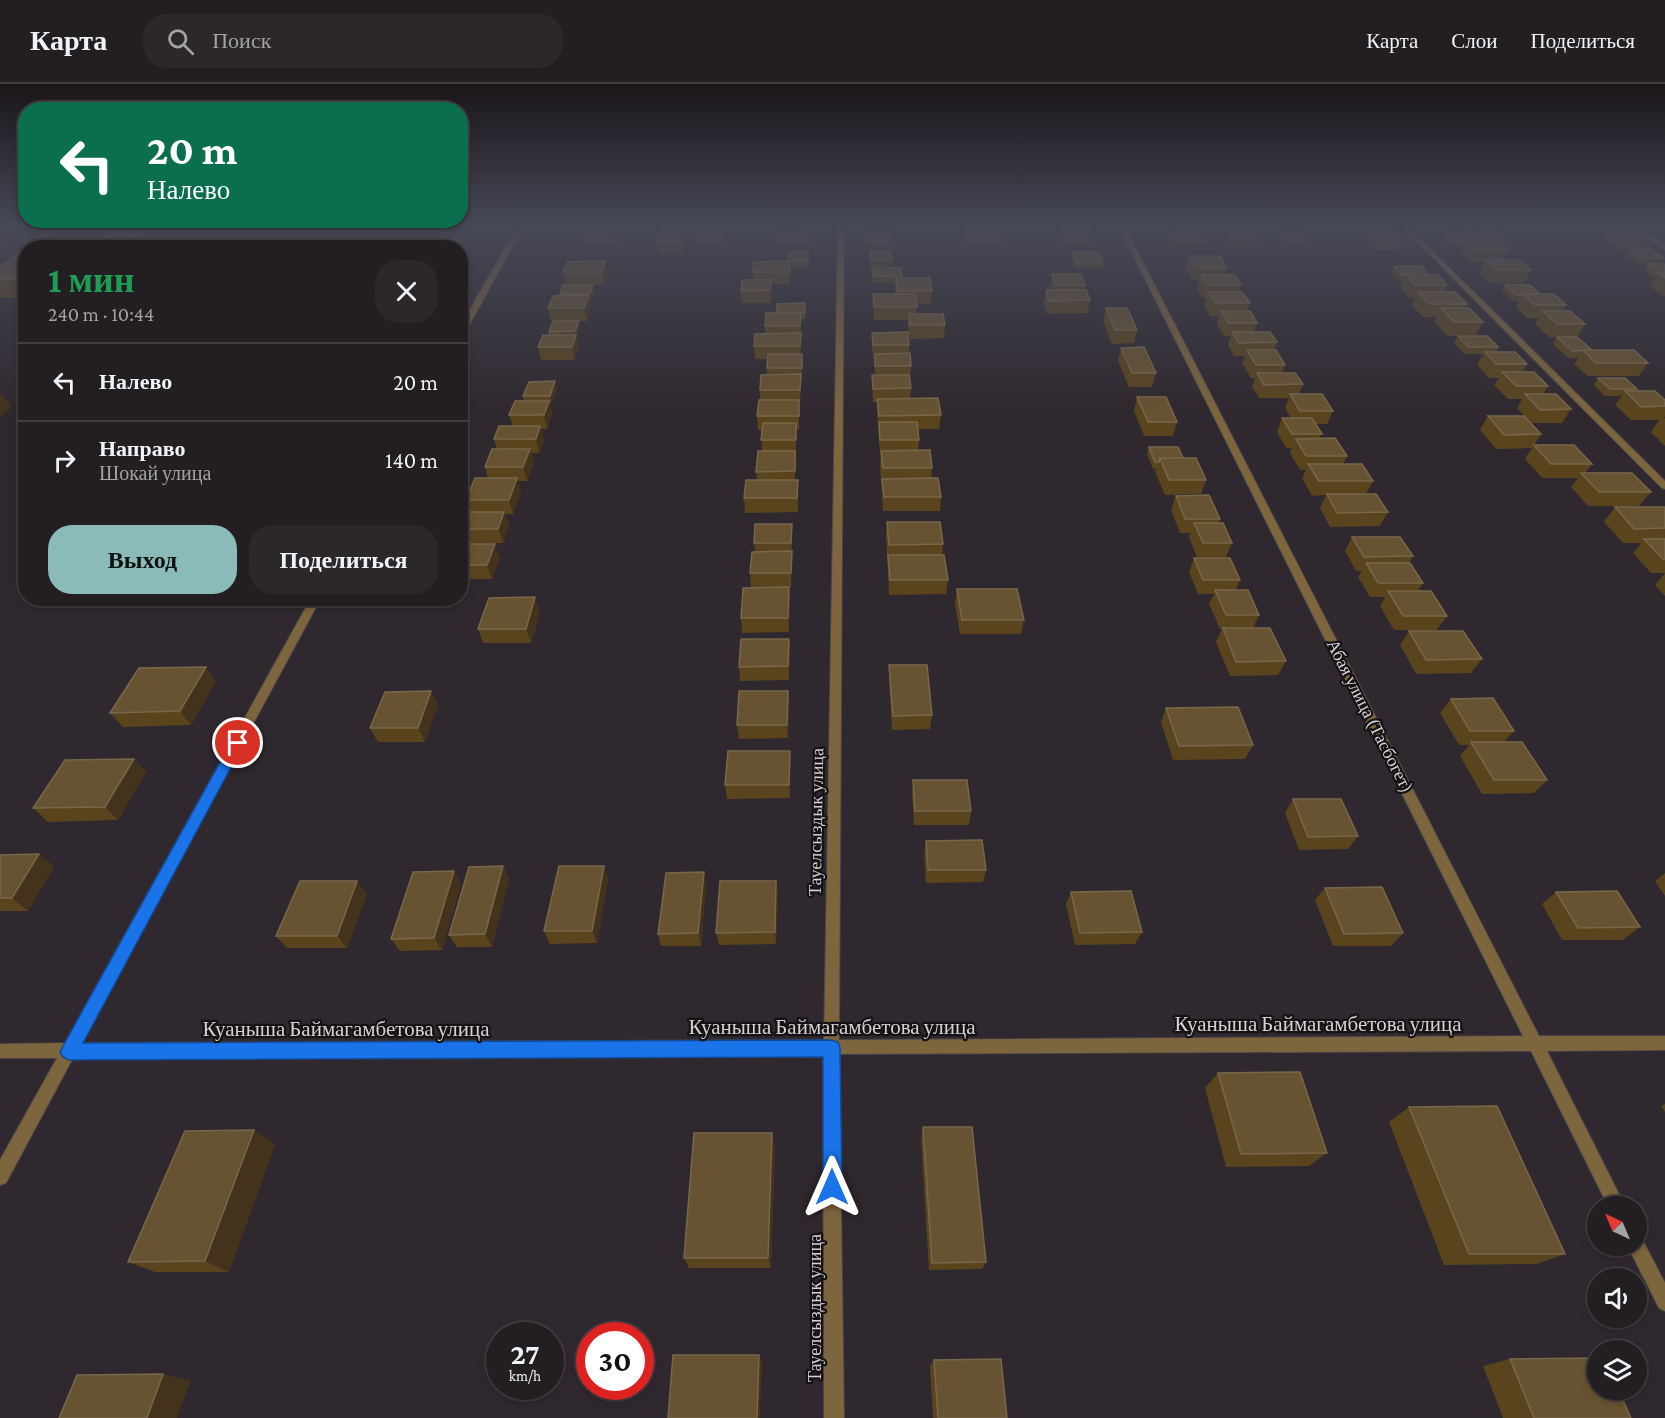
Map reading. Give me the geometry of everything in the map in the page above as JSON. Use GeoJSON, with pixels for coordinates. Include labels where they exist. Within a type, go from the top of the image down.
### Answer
{"type":"FeatureCollection","features":[{"type":"Feature","properties":{"kind":"street"},"geometry":{"type":"LineString","coordinates":[[468,321],[485,289]]}},
{"type":"Feature","properties":{"kind":"street","name":"Тауелсыздык улица"},"geometry":{"type":"LineString","coordinates":[[834,1418],[831,1048],[841,289]]}},
{"type":"Feature","properties":{"kind":"street","name":"Абая улица (Тасбогет)"},"geometry":{"type":"LineString","coordinates":[[1154,289],[1612,1196]]}},
{"type":"Feature","properties":{"kind":"street"},"geometry":{"type":"LineString","coordinates":[[1467,289],[1665,486]]}},
{"type":"Feature","properties":{"kind":"street"},"geometry":{"type":"LineString","coordinates":[[0,1178],[312,606]]}},
{"type":"Feature","properties":{"kind":"street","name":"Куаныша Баймагамбетова улица"},"geometry":{"type":"LineString","coordinates":[[0,1051],[1665,1043]]}},
{"type":"Feature","properties":{"kind":"street"},"geometry":{"type":"LineString","coordinates":[[1642,1256],[1665,1302]]}},
{"type":"Feature","properties":{"kind":"building"},"geometry":{"type":"Polygon","coordinates":[[[562,289],[592,289],[590,294],[560,294],[562,289]]]}},
{"type":"Feature","properties":{"kind":"building"},"geometry":{"type":"Polygon","coordinates":[[[741,289],[770,289],[770,290],[741,289]]]}},
{"type":"Feature","properties":{"kind":"building"},"geometry":{"type":"Polygon","coordinates":[[[897,289],[932,291],[897,291],[897,289]]]}},
{"type":"Feature","properties":{"kind":"building"},"geometry":{"type":"Polygon","coordinates":[[[1510,289],[1535,289],[1540,294],[1516,295],[1510,289]]]}},
{"type":"Feature","properties":{"kind":"building"},"geometry":{"type":"Polygon","coordinates":[[[1046,290],[1086,290],[1090,300],[1049,301],[1046,290]]]}},
{"type":"Feature","properties":{"kind":"building"},"geometry":{"type":"Polygon","coordinates":[[[1208,292],[1242,292],[1250,303],[1215,303],[1208,292]]]}},
{"type":"Feature","properties":{"kind":"building"},"geometry":{"type":"Polygon","coordinates":[[[1418,292],[1455,292],[1467,304],[1430,304],[1418,292]]]}},
{"type":"Feature","properties":{"kind":"building"},"geometry":{"type":"Polygon","coordinates":[[[873,294],[915,294],[917,307],[874,307],[873,294]]]}},
{"type":"Feature","properties":{"kind":"building"},"geometry":{"type":"Polygon","coordinates":[[[1523,294],[1554,294],[1566,305],[1535,305],[1523,294]]]}},
{"type":"Feature","properties":{"kind":"building"},"geometry":{"type":"Polygon","coordinates":[[[589,295],[584,308],[548,308],[553,296],[589,295]]]}},
{"type":"Feature","properties":{"kind":"building"},"geometry":{"type":"Polygon","coordinates":[[[805,303],[805,313],[777,313],[777,304],[805,303]]]}},
{"type":"Feature","properties":{"kind":"building"},"geometry":{"type":"Polygon","coordinates":[[[1106,308],[1127,308],[1137,330],[1115,330],[1106,308]]]}},
{"type":"Feature","properties":{"kind":"building"},"geometry":{"type":"Polygon","coordinates":[[[1441,308],[1469,308],[1483,322],[1454,322],[1441,308]]]}},
{"type":"Feature","properties":{"kind":"building"},"geometry":{"type":"Polygon","coordinates":[[[1221,311],[1250,311],[1257,323],[1228,323],[1221,311]]]}},
{"type":"Feature","properties":{"kind":"building"},"geometry":{"type":"Polygon","coordinates":[[[1543,311],[1570,311],[1585,324],[1557,324],[1543,311]]]}},
{"type":"Feature","properties":{"kind":"building"},"geometry":{"type":"Polygon","coordinates":[[[766,313],[801,313],[800,326],[765,326],[766,313]]]}},
{"type":"Feature","properties":{"kind":"building"},"geometry":{"type":"Polygon","coordinates":[[[909,314],[943,314],[945,325],[910,325],[909,314]]]}},
{"type":"Feature","properties":{"kind":"building"},"geometry":{"type":"Polygon","coordinates":[[[553,321],[579,321],[575,331],[549,332],[553,321]]]}},
{"type":"Feature","properties":{"kind":"building"},"geometry":{"type":"Polygon","coordinates":[[[908,332],[909,345],[873,345],[872,333],[908,332]]]}},
{"type":"Feature","properties":{"kind":"building"},"geometry":{"type":"Polygon","coordinates":[[[1232,332],[1270,332],[1277,342],[1239,343],[1232,332]]]}},
{"type":"Feature","properties":{"kind":"building"},"geometry":{"type":"Polygon","coordinates":[[[801,333],[800,346],[754,346],[755,334],[801,333]]]}},
{"type":"Feature","properties":{"kind":"building"},"geometry":{"type":"Polygon","coordinates":[[[543,335],[576,335],[572,347],[538,347],[543,335]]]}},
{"type":"Feature","properties":{"kind":"building"},"geometry":{"type":"Polygon","coordinates":[[[1458,336],[1487,336],[1498,347],[1468,347],[1458,336]]]}},
{"type":"Feature","properties":{"kind":"building"},"geometry":{"type":"Polygon","coordinates":[[[1557,337],[1577,337],[1592,350],[1572,351],[1557,337]]]}},
{"type":"Feature","properties":{"kind":"building"},"geometry":{"type":"Polygon","coordinates":[[[1144,347],[1156,373],[1132,373],[1121,348],[1144,347]]]}},
{"type":"Feature","properties":{"kind":"building"},"geometry":{"type":"Polygon","coordinates":[[[1247,350],[1276,350],[1285,365],[1256,365],[1247,350]]]}},
{"type":"Feature","properties":{"kind":"building"},"geometry":{"type":"Polygon","coordinates":[[[1583,350],[1634,350],[1648,363],[1596,363],[1583,350]]]}},
{"type":"Feature","properties":{"kind":"building"},"geometry":{"type":"Polygon","coordinates":[[[1485,352],[1515,352],[1527,364],[1496,364],[1485,352]]]}},
{"type":"Feature","properties":{"kind":"building"},"geometry":{"type":"Polygon","coordinates":[[[910,353],[911,366],[875,366],[875,354],[910,353]]]}},
{"type":"Feature","properties":{"kind":"building"},"geometry":{"type":"Polygon","coordinates":[[[768,354],[802,354],[802,368],[767,368],[768,354]]]}},
{"type":"Feature","properties":{"kind":"building"},"geometry":{"type":"Polygon","coordinates":[[[1502,372],[1534,372],[1548,386],[1516,386],[1502,372]]]}},
{"type":"Feature","properties":{"kind":"building"},"geometry":{"type":"Polygon","coordinates":[[[1257,373],[1295,373],[1303,384],[1264,385],[1257,373]]]}},
{"type":"Feature","properties":{"kind":"building"},"geometry":{"type":"Polygon","coordinates":[[[801,374],[800,390],[760,390],[761,375],[801,374]]]}},
{"type":"Feature","properties":{"kind":"building"},"geometry":{"type":"Polygon","coordinates":[[[872,375],[909,375],[911,388],[873,389],[872,375]]]}},
{"type":"Feature","properties":{"kind":"building"},"geometry":{"type":"Polygon","coordinates":[[[1598,378],[1625,378],[1637,389],[1610,389],[1598,378]]]}},
{"type":"Feature","properties":{"kind":"building"},"geometry":{"type":"Polygon","coordinates":[[[555,381],[550,396],[523,396],[529,382],[555,381]]]}},
{"type":"Feature","properties":{"kind":"building"},"geometry":{"type":"Polygon","coordinates":[[[1625,391],[1655,391],[1665,400],[1665,406],[1641,407],[1625,391]]]}},
{"type":"Feature","properties":{"kind":"building"},"geometry":{"type":"Polygon","coordinates":[[[1290,394],[1322,394],[1333,411],[1300,411],[1290,394]]]}},
{"type":"Feature","properties":{"kind":"building"},"geometry":{"type":"Polygon","coordinates":[[[1525,394],[1556,394],[1571,409],[1540,410],[1525,394]]]}},
{"type":"Feature","properties":{"kind":"building"},"geometry":{"type":"Polygon","coordinates":[[[1137,397],[1166,397],[1177,422],[1148,422],[1137,397]]]}},
{"type":"Feature","properties":{"kind":"building"},"geometry":{"type":"Polygon","coordinates":[[[938,398],[941,415],[879,416],[877,399],[938,398]]]}},
{"type":"Feature","properties":{"kind":"building"},"geometry":{"type":"Polygon","coordinates":[[[759,400],[799,400],[799,416],[757,416],[759,400]]]}},
{"type":"Feature","properties":{"kind":"building"},"geometry":{"type":"Polygon","coordinates":[[[515,401],[549,401],[544,415],[509,415],[515,401]]]}},
{"type":"Feature","properties":{"kind":"building"},"geometry":{"type":"Polygon","coordinates":[[[1488,416],[1524,416],[1541,434],[1504,435],[1488,416]]]}},
{"type":"Feature","properties":{"kind":"building"},"geometry":{"type":"Polygon","coordinates":[[[1282,418],[1312,418],[1322,434],[1292,434],[1282,418]]]}},
{"type":"Feature","properties":{"kind":"building"},"geometry":{"type":"Polygon","coordinates":[[[879,422],[917,422],[919,440],[880,440],[879,422]]]}},
{"type":"Feature","properties":{"kind":"building"},"geometry":{"type":"Polygon","coordinates":[[[763,423],[796,423],[796,440],[761,440],[763,423]]]}},
{"type":"Feature","properties":{"kind":"building"},"geometry":{"type":"Polygon","coordinates":[[[499,426],[540,426],[536,439],[494,439],[499,426]]]}},
{"type":"Feature","properties":{"kind":"building"},"geometry":{"type":"Polygon","coordinates":[[[1335,438],[1347,456],[1306,456],[1296,439],[1335,438]]]}},
{"type":"Feature","properties":{"kind":"building"},"geometry":{"type":"Polygon","coordinates":[[[1534,445],[1574,445],[1592,464],[1551,464],[1534,445]]]}},
{"type":"Feature","properties":{"kind":"building"},"geometry":{"type":"Polygon","coordinates":[[[1149,447],[1178,447],[1183,458],[1160,458],[1159,462],[1155,462],[1149,447]]]}},
{"type":"Feature","properties":{"kind":"building"},"geometry":{"type":"Polygon","coordinates":[[[492,449],[530,449],[523,467],[485,467],[492,449]]]}},
{"type":"Feature","properties":{"kind":"building"},"geometry":{"type":"Polygon","coordinates":[[[930,450],[932,468],[883,468],[881,451],[930,450]]]}},
{"type":"Feature","properties":{"kind":"building"},"geometry":{"type":"Polygon","coordinates":[[[758,451],[795,451],[795,471],[756,472],[758,451]]]}},
{"type":"Feature","properties":{"kind":"building"},"geometry":{"type":"Polygon","coordinates":[[[1160,458],[1196,458],[1206,480],[1169,480],[1160,458]]]}},
{"type":"Feature","properties":{"kind":"building"},"geometry":{"type":"Polygon","coordinates":[[[1308,464],[1362,464],[1373,481],[1319,481],[1308,464]]]}},
{"type":"Feature","properties":{"kind":"building"},"geometry":{"type":"Polygon","coordinates":[[[1581,473],[1632,473],[1651,492],[1599,492],[1581,473]]]}},
{"type":"Feature","properties":{"kind":"building"},"geometry":{"type":"Polygon","coordinates":[[[475,478],[517,478],[509,500],[468,500],[475,478]]]}},
{"type":"Feature","properties":{"kind":"building"},"geometry":{"type":"Polygon","coordinates":[[[938,478],[941,497],[884,497],[882,479],[938,478]]]}},
{"type":"Feature","properties":{"kind":"building"},"geometry":{"type":"Polygon","coordinates":[[[746,480],[798,480],[797,498],[744,498],[746,480]]]}},
{"type":"Feature","properties":{"kind":"building"},"geometry":{"type":"Polygon","coordinates":[[[1327,494],[1376,494],[1388,512],[1337,513],[1327,494]]]}},
{"type":"Feature","properties":{"kind":"building"},"geometry":{"type":"Polygon","coordinates":[[[1209,495],[1220,519],[1185,519],[1176,496],[1209,495]]]}},
{"type":"Feature","properties":{"kind":"building"},"geometry":{"type":"Polygon","coordinates":[[[1615,507],[1665,507],[1665,528],[1634,529],[1615,507]]]}},
{"type":"Feature","properties":{"kind":"building"},"geometry":{"type":"Polygon","coordinates":[[[468,512],[504,512],[498,529],[468,529],[468,512]]]}},
{"type":"Feature","properties":{"kind":"building"},"geometry":{"type":"Polygon","coordinates":[[[887,522],[940,522],[943,544],[889,545],[887,522]]]}},
{"type":"Feature","properties":{"kind":"building"},"geometry":{"type":"Polygon","coordinates":[[[1194,523],[1223,523],[1232,543],[1203,543],[1194,523]]]}},
{"type":"Feature","properties":{"kind":"building"},"geometry":{"type":"Polygon","coordinates":[[[755,524],[792,524],[791,543],[754,543],[755,524]]]}},
{"type":"Feature","properties":{"kind":"building"},"geometry":{"type":"Polygon","coordinates":[[[1352,537],[1400,537],[1413,556],[1364,557],[1352,537]]]}},
{"type":"Feature","properties":{"kind":"building"},"geometry":{"type":"Polygon","coordinates":[[[1644,539],[1665,539],[1665,559],[1663,559],[1644,539]]]}},
{"type":"Feature","properties":{"kind":"building"},"geometry":{"type":"Polygon","coordinates":[[[468,544],[495,544],[487,565],[468,565],[468,544]]]}},
{"type":"Feature","properties":{"kind":"building"},"geometry":{"type":"Polygon","coordinates":[[[792,551],[791,573],[750,573],[752,552],[792,551]]]}},
{"type":"Feature","properties":{"kind":"building"},"geometry":{"type":"Polygon","coordinates":[[[888,555],[944,555],[948,580],[890,580],[888,555]]]}},
{"type":"Feature","properties":{"kind":"building"},"geometry":{"type":"Polygon","coordinates":[[[1194,558],[1230,558],[1240,580],[1203,580],[1194,558]]]}},
{"type":"Feature","properties":{"kind":"building"},"geometry":{"type":"Polygon","coordinates":[[[1366,563],[1410,563],[1423,583],[1378,583],[1366,563]]]}},
{"type":"Feature","properties":{"kind":"building"},"geometry":{"type":"Polygon","coordinates":[[[789,587],[788,618],[741,618],[743,588],[789,587]]]}},
{"type":"Feature","properties":{"kind":"building"},"geometry":{"type":"Polygon","coordinates":[[[957,589],[1017,589],[1024,620],[962,620],[957,589]]]}},
{"type":"Feature","properties":{"kind":"building"},"geometry":{"type":"Polygon","coordinates":[[[1215,590],[1248,590],[1259,615],[1226,615],[1215,590]]]}},
{"type":"Feature","properties":{"kind":"building"},"geometry":{"type":"Polygon","coordinates":[[[1388,591],[1431,591],[1447,616],[1403,616],[1388,591]]]}},
{"type":"Feature","properties":{"kind":"building"},"geometry":{"type":"Polygon","coordinates":[[[535,597],[526,629],[478,629],[489,598],[535,597]]]}},
{"type":"Feature","properties":{"kind":"building"},"geometry":{"type":"Polygon","coordinates":[[[1223,628],[1270,628],[1286,661],[1236,662],[1223,628]]]}},
{"type":"Feature","properties":{"kind":"building"},"geometry":{"type":"Polygon","coordinates":[[[1409,631],[1463,631],[1482,659],[1426,660],[1409,631]]]}},
{"type":"Feature","properties":{"kind":"building"},"geometry":{"type":"Polygon","coordinates":[[[741,639],[789,639],[788,666],[739,667],[741,639]]]}},
{"type":"Feature","properties":{"kind":"building"},"geometry":{"type":"Polygon","coordinates":[[[889,665],[927,665],[932,715],[893,716],[889,665]]]}},
{"type":"Feature","properties":{"kind":"building"},"geometry":{"type":"Polygon","coordinates":[[[206,667],[180,711],[110,713],[139,668],[206,667]]]}},
{"type":"Feature","properties":{"kind":"building"},"geometry":{"type":"Polygon","coordinates":[[[431,691],[418,728],[370,728],[385,692],[431,691]]]}},
{"type":"Feature","properties":{"kind":"building"},"geometry":{"type":"Polygon","coordinates":[[[739,691],[788,691],[787,725],[737,725],[739,691]]]}},
{"type":"Feature","properties":{"kind":"building"},"geometry":{"type":"Polygon","coordinates":[[[1493,698],[1514,731],[1470,731],[1451,699],[1493,698]]]}},
{"type":"Feature","properties":{"kind":"building"},"geometry":{"type":"Polygon","coordinates":[[[1238,707],[1253,745],[1179,746],[1166,708],[1238,707]]]}},
{"type":"Feature","properties":{"kind":"building"},"geometry":{"type":"Polygon","coordinates":[[[1471,742],[1522,742],[1547,780],[1494,780],[1471,742]]]}},
{"type":"Feature","properties":{"kind":"building"},"geometry":{"type":"Polygon","coordinates":[[[728,751],[790,751],[789,785],[725,785],[728,751]]]}},
{"type":"Feature","properties":{"kind":"building"},"geometry":{"type":"Polygon","coordinates":[[[134,759],[105,807],[33,808],[65,760],[134,759]]]}},
{"type":"Feature","properties":{"kind":"building"},"geometry":{"type":"Polygon","coordinates":[[[913,780],[967,780],[971,811],[915,811],[913,780]]]}},
{"type":"Feature","properties":{"kind":"building"},"geometry":{"type":"Polygon","coordinates":[[[1293,799],[1341,799],[1358,836],[1308,837],[1293,799]]]}},
{"type":"Feature","properties":{"kind":"building"},"geometry":{"type":"Polygon","coordinates":[[[982,840],[986,870],[928,870],[926,841],[982,840]]]}},
{"type":"Feature","properties":{"kind":"building"},"geometry":{"type":"Polygon","coordinates":[[[39,854],[12,898],[0,898],[0,855],[39,854]]]}},
{"type":"Feature","properties":{"kind":"building"},"geometry":{"type":"Polygon","coordinates":[[[503,866],[485,934],[449,935],[469,867],[503,866]]]}},
{"type":"Feature","properties":{"kind":"building"},"geometry":{"type":"Polygon","coordinates":[[[559,866],[604,866],[592,931],[544,931],[559,866]]]}},
{"type":"Feature","properties":{"kind":"building"},"geometry":{"type":"Polygon","coordinates":[[[454,871],[434,938],[391,939],[413,872],[454,871]]]}},
{"type":"Feature","properties":{"kind":"building"},"geometry":{"type":"Polygon","coordinates":[[[704,872],[698,933],[658,934],[666,873],[704,872]]]}},
{"type":"Feature","properties":{"kind":"building"},"geometry":{"type":"Polygon","coordinates":[[[300,881],[357,881],[337,936],[276,936],[300,881]]]}},
{"type":"Feature","properties":{"kind":"building"},"geometry":{"type":"Polygon","coordinates":[[[720,881],[776,881],[775,932],[716,933],[720,881]]]}},
{"type":"Feature","properties":{"kind":"building"},"geometry":{"type":"Polygon","coordinates":[[[1382,887],[1403,933],[1344,934],[1325,888],[1382,887]]]}},
{"type":"Feature","properties":{"kind":"building"},"geometry":{"type":"Polygon","coordinates":[[[1131,891],[1142,932],[1080,933],[1071,892],[1131,891]]]}},
{"type":"Feature","properties":{"kind":"building"},"geometry":{"type":"Polygon","coordinates":[[[1617,891],[1640,927],[1578,928],[1556,892],[1617,891]]]}},
{"type":"Feature","properties":{"kind":"building"},"geometry":{"type":"Polygon","coordinates":[[[1300,1072],[1327,1153],[1241,1154],[1218,1073],[1300,1072]]]}},
{"type":"Feature","properties":{"kind":"building"},"geometry":{"type":"Polygon","coordinates":[[[1497,1106],[1565,1254],[1469,1254],[1409,1107],[1497,1106]]]}},
{"type":"Feature","properties":{"kind":"building"},"geometry":{"type":"Polygon","coordinates":[[[923,1127],[972,1127],[986,1262],[932,1263],[923,1127]]]}},
{"type":"Feature","properties":{"kind":"building"},"geometry":{"type":"Polygon","coordinates":[[[254,1130],[205,1261],[128,1262],[185,1131],[254,1130]]]}},
{"type":"Feature","properties":{"kind":"building"},"geometry":{"type":"Polygon","coordinates":[[[694,1133],[772,1133],[768,1258],[684,1258],[694,1133]]]}},
{"type":"Feature","properties":{"kind":"building"},"geometry":{"type":"Polygon","coordinates":[[[673,1355],[759,1355],[757,1418],[668,1418],[673,1355]]]}},
{"type":"Feature","properties":{"kind":"building"},"geometry":{"type":"Polygon","coordinates":[[[1587,1358],[1587,1400],[1623,1400],[1631,1418],[1534,1418],[1510,1359],[1587,1358]]]}},
{"type":"Feature","properties":{"kind":"building"},"geometry":{"type":"Polygon","coordinates":[[[1001,1359],[1007,1418],[938,1418],[934,1360],[1001,1359]]]}},
{"type":"Feature","properties":{"kind":"building"},"geometry":{"type":"Polygon","coordinates":[[[163,1374],[147,1418],[59,1418],[77,1375],[163,1374]]]}},
{"type":"Feature","properties":{"kind":"route"},"geometry":{"type":"LineString","coordinates":[[238,743],[69,1052],[831,1048],[832,1187]]}}]}
